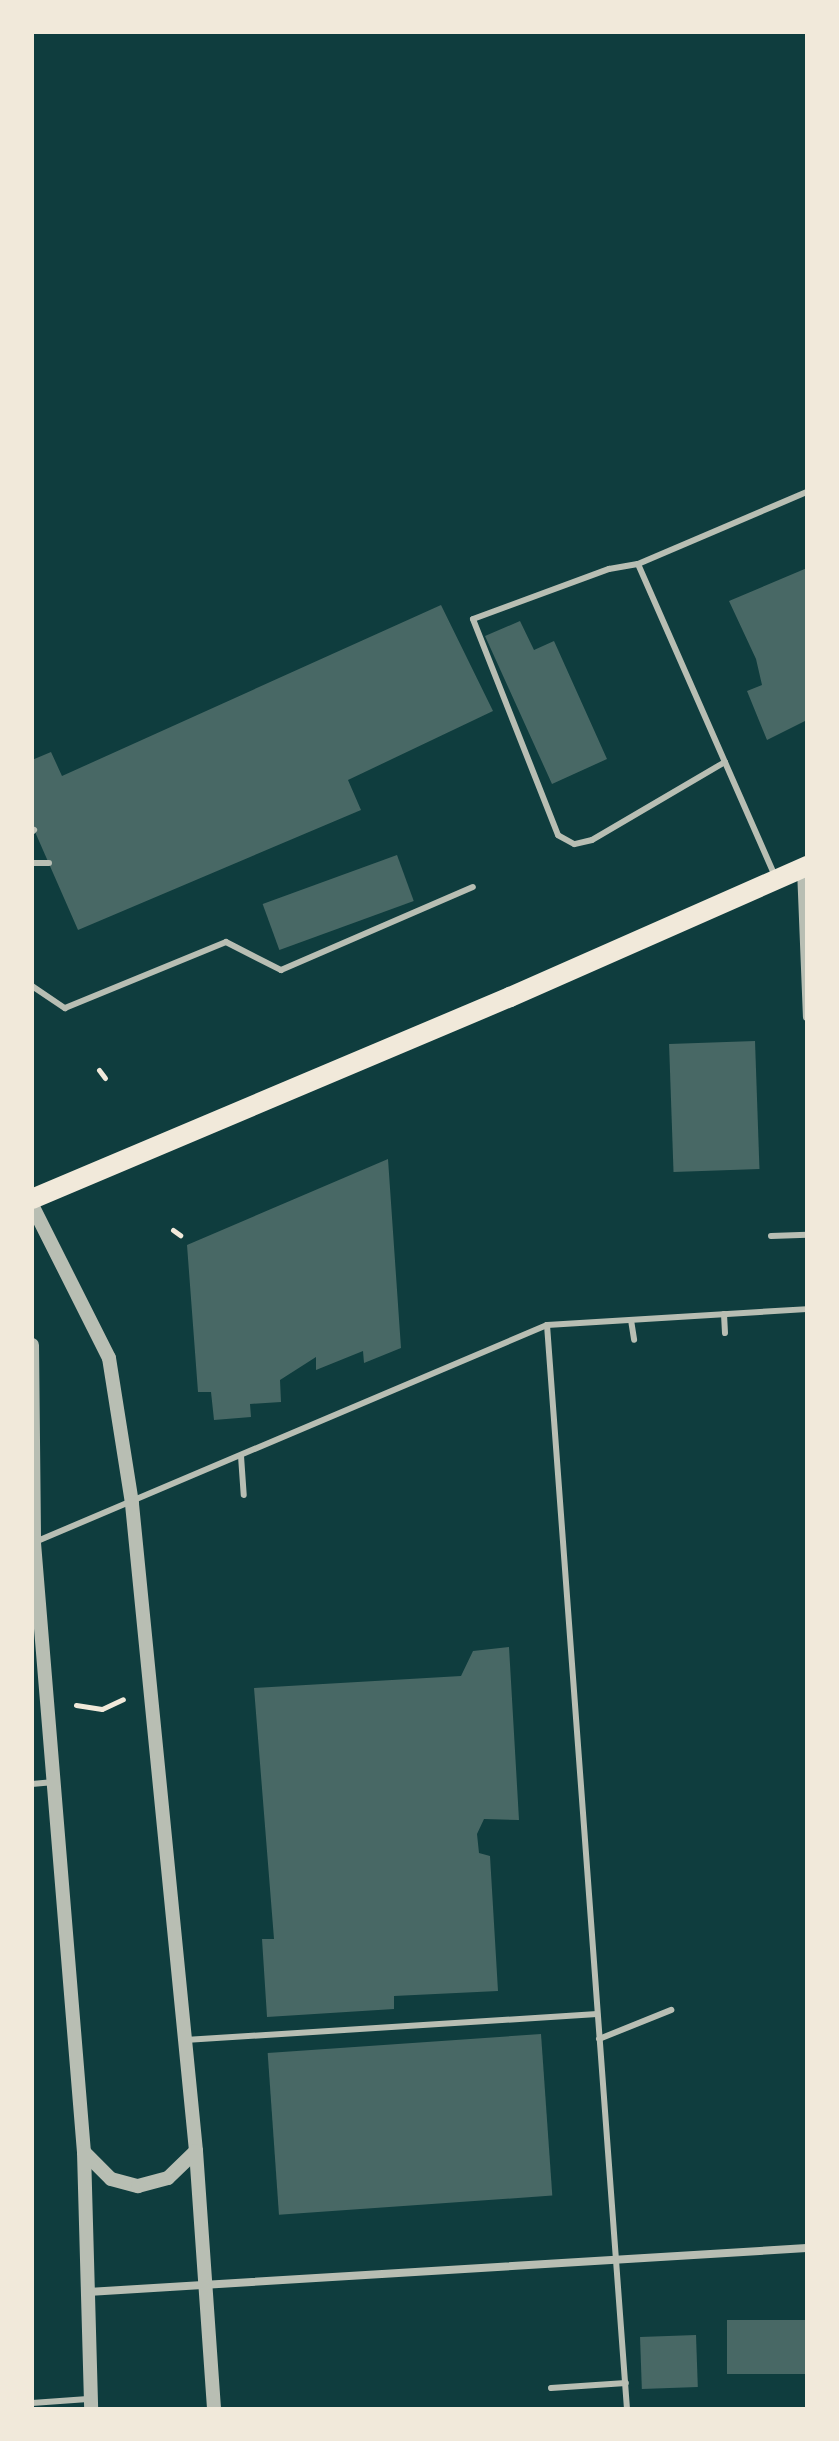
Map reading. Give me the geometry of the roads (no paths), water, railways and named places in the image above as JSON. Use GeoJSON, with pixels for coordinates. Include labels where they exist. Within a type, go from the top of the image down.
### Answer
{"type":"FeatureCollection","features":[{"type":"Feature","properties":{"kind":"main road"},"geometry":{"type":"LineString","coordinates":[[32,1202],[804,867]]}},
{"type":"Feature","properties":{"kind":"street"},"geometry":{"type":"LineString","coordinates":[[804,867],[807,1017]]}},
{"type":"Feature","properties":{"kind":"street"},"geometry":{"type":"LineString","coordinates":[[32,1202],[109,1358],[132,1504],[196,2151],[214,2409]]}},
{"type":"Feature","properties":{"kind":"street"},"geometry":{"type":"LineString","coordinates":[[32,1345],[33,1543],[84,2152],[90,2404]]}},
{"type":"Feature","properties":{"kind":"street"},"geometry":{"type":"LineString","coordinates":[[84,2152],[111,2179],[138,2186],[168,2178],[196,2151]]}},
{"type":"Feature","properties":{"kind":"street"},"geometry":{"type":"LineString","coordinates":[[88,2292],[807,2248]]}},
{"type":"Feature","properties":{"kind":"lane"},"geometry":{"type":"LineString","coordinates":[[725,762],[592,840],[574,844],[558,835],[473,619],[609,569],[638,564],[807,492]]}},
{"type":"Feature","properties":{"kind":"lane"},"geometry":{"type":"LineString","coordinates":[[638,564],[776,879]]}},
{"type":"Feature","properties":{"kind":"lane"},"geometry":{"type":"LineString","coordinates":[[32,863],[49,863]]}},
{"type":"Feature","properties":{"kind":"lane"},"geometry":{"type":"LineString","coordinates":[[32,986],[65,1008],[226,942],[281,970],[473,887]]}},
{"type":"Feature","properties":{"kind":"lane"},"geometry":{"type":"LineString","coordinates":[[771,1236],[807,1235]]}},
{"type":"Feature","properties":{"kind":"lane"},"geometry":{"type":"LineString","coordinates":[[33,1543],[132,1504],[547,1325],[807,1309]]}},
{"type":"Feature","properties":{"kind":"lane"},"geometry":{"type":"LineString","coordinates":[[724,1314],[725,1333]]}},
{"type":"Feature","properties":{"kind":"lane"},"geometry":{"type":"LineString","coordinates":[[631,1320],[634,1340]]}},
{"type":"Feature","properties":{"kind":"lane"},"geometry":{"type":"LineString","coordinates":[[547,1325],[627,2409]]}},
{"type":"Feature","properties":{"kind":"lane"},"geometry":{"type":"LineString","coordinates":[[241,1456],[244,1495]]}},
{"type":"Feature","properties":{"kind":"lane"},"geometry":{"type":"LineString","coordinates":[[32,1784],[54,1782]]}},
{"type":"Feature","properties":{"kind":"lane"},"geometry":{"type":"LineString","coordinates":[[599,2039],[671,2010]]}},
{"type":"Feature","properties":{"kind":"lane"},"geometry":{"type":"LineString","coordinates":[[185,2040],[597,2014]]}},
{"type":"Feature","properties":{"kind":"lane"},"geometry":{"type":"LineString","coordinates":[[551,2388],[626,2383]]}},
{"type":"Feature","properties":{"kind":"lane"},"geometry":{"type":"LineString","coordinates":[[32,2403],[90,2404]]}}]}
